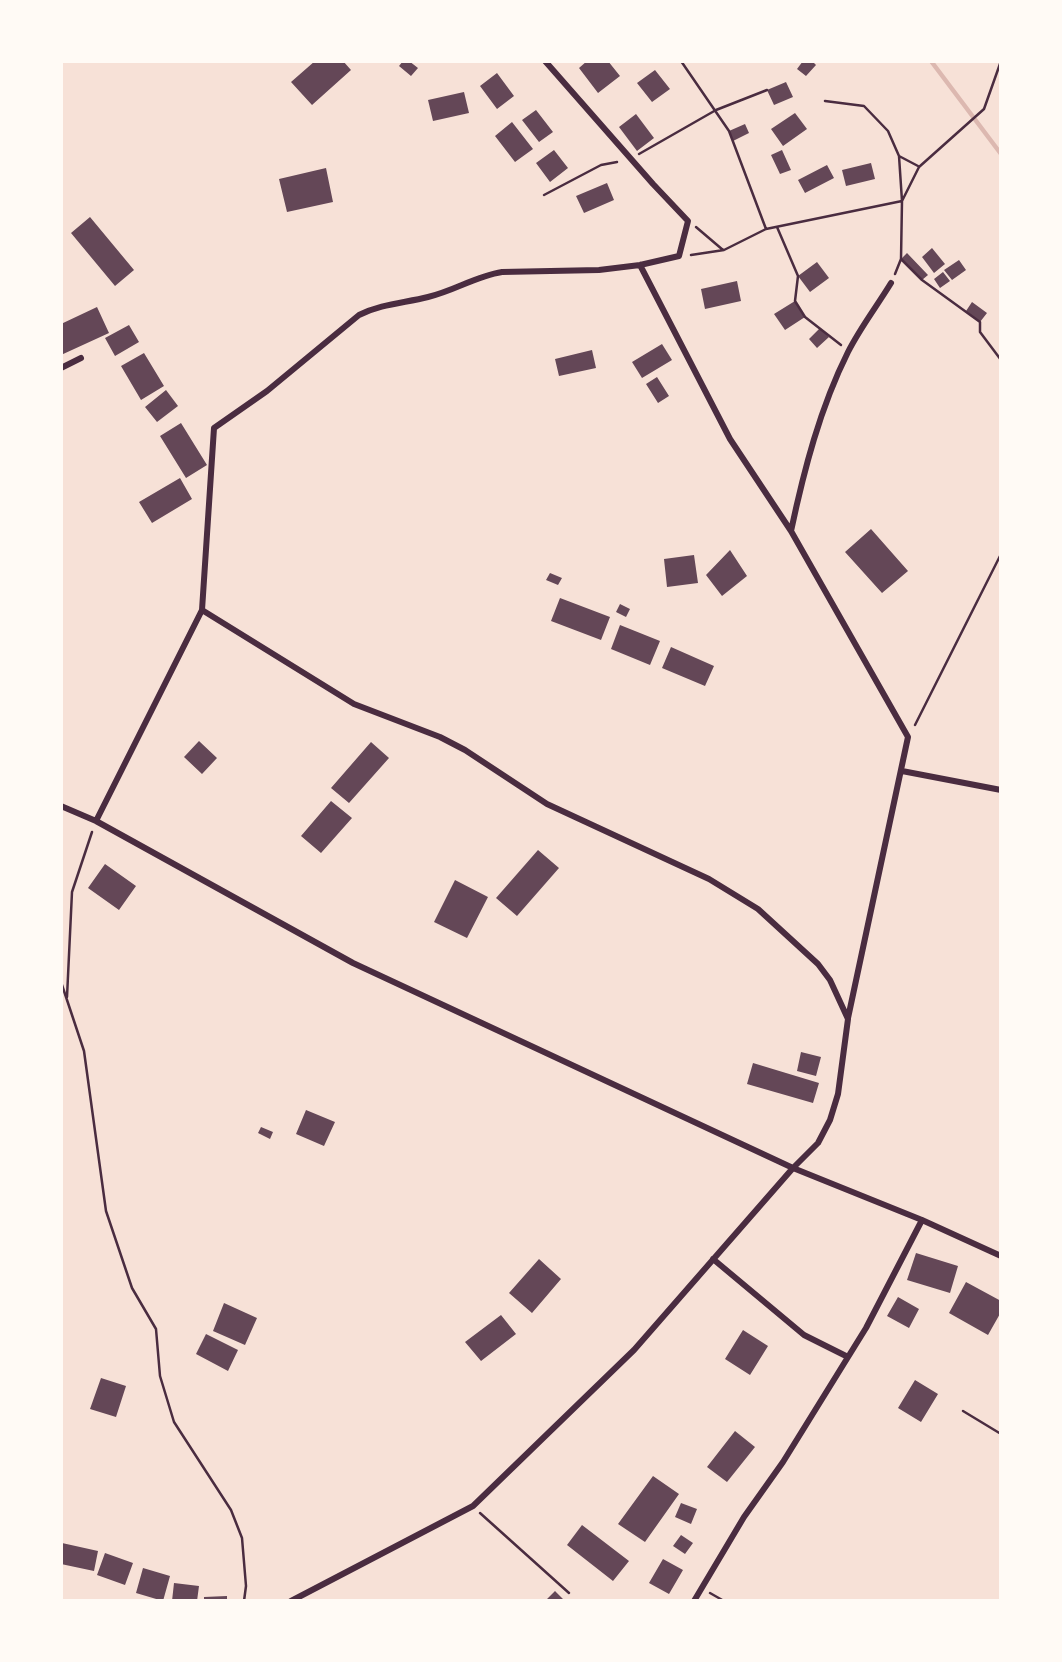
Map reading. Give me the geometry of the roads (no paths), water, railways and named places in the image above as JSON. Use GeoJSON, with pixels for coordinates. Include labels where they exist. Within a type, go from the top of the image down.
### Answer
{"type":"FeatureCollection","features":[{"type":"Feature","properties":{"kind":"street"},"geometry":{"type":"LineString","coordinates":[[96,821],[202,610],[214,428],[267,391],[348,323],[375,307],[429,296],[486,275],[502,272],[599,270],[640,265],[679,256],[688,220],[545,61]]}},
{"type":"Feature","properties":{"kind":"street"},"geometry":{"type":"LineString","coordinates":[[291,1601],[473,1506],[634,1350],[818,1143],[830,1120],[838,1094],[848,1020],[908,737],[791,531],[730,439],[640,265]]}},
{"type":"Feature","properties":{"kind":"street"},"geometry":{"type":"LineString","coordinates":[[791,531],[801,483],[820,422],[848,351],[891,283]]}},
{"type":"Feature","properties":{"kind":"street"},"geometry":{"type":"LineString","coordinates":[[61,368],[81,358]]}},
{"type":"Feature","properties":{"kind":"street"},"geometry":{"type":"LineString","coordinates":[[202,610],[354,704],[440,737],[465,750],[547,804],[709,879],[758,909],[818,964],[830,980],[848,1020]]}},
{"type":"Feature","properties":{"kind":"street"},"geometry":{"type":"LineString","coordinates":[[902,771],[1001,790]]}},
{"type":"Feature","properties":{"kind":"street"},"geometry":{"type":"LineString","coordinates":[[61,806],[96,821],[353,963],[793,1168],[922,1220],[1001,1256]]}},
{"type":"Feature","properties":{"kind":"street"},"geometry":{"type":"LineString","coordinates":[[694,1601],[744,1517],[783,1462],[866,1328],[922,1220]]}},
{"type":"Feature","properties":{"kind":"street"},"geometry":{"type":"LineString","coordinates":[[713,1259],[804,1335],[848,1357]]}},
{"type":"Feature","properties":{"kind":"waterway"},"geometry":{"type":"LineString","coordinates":[[931,61],[1001,154]]}}]}
